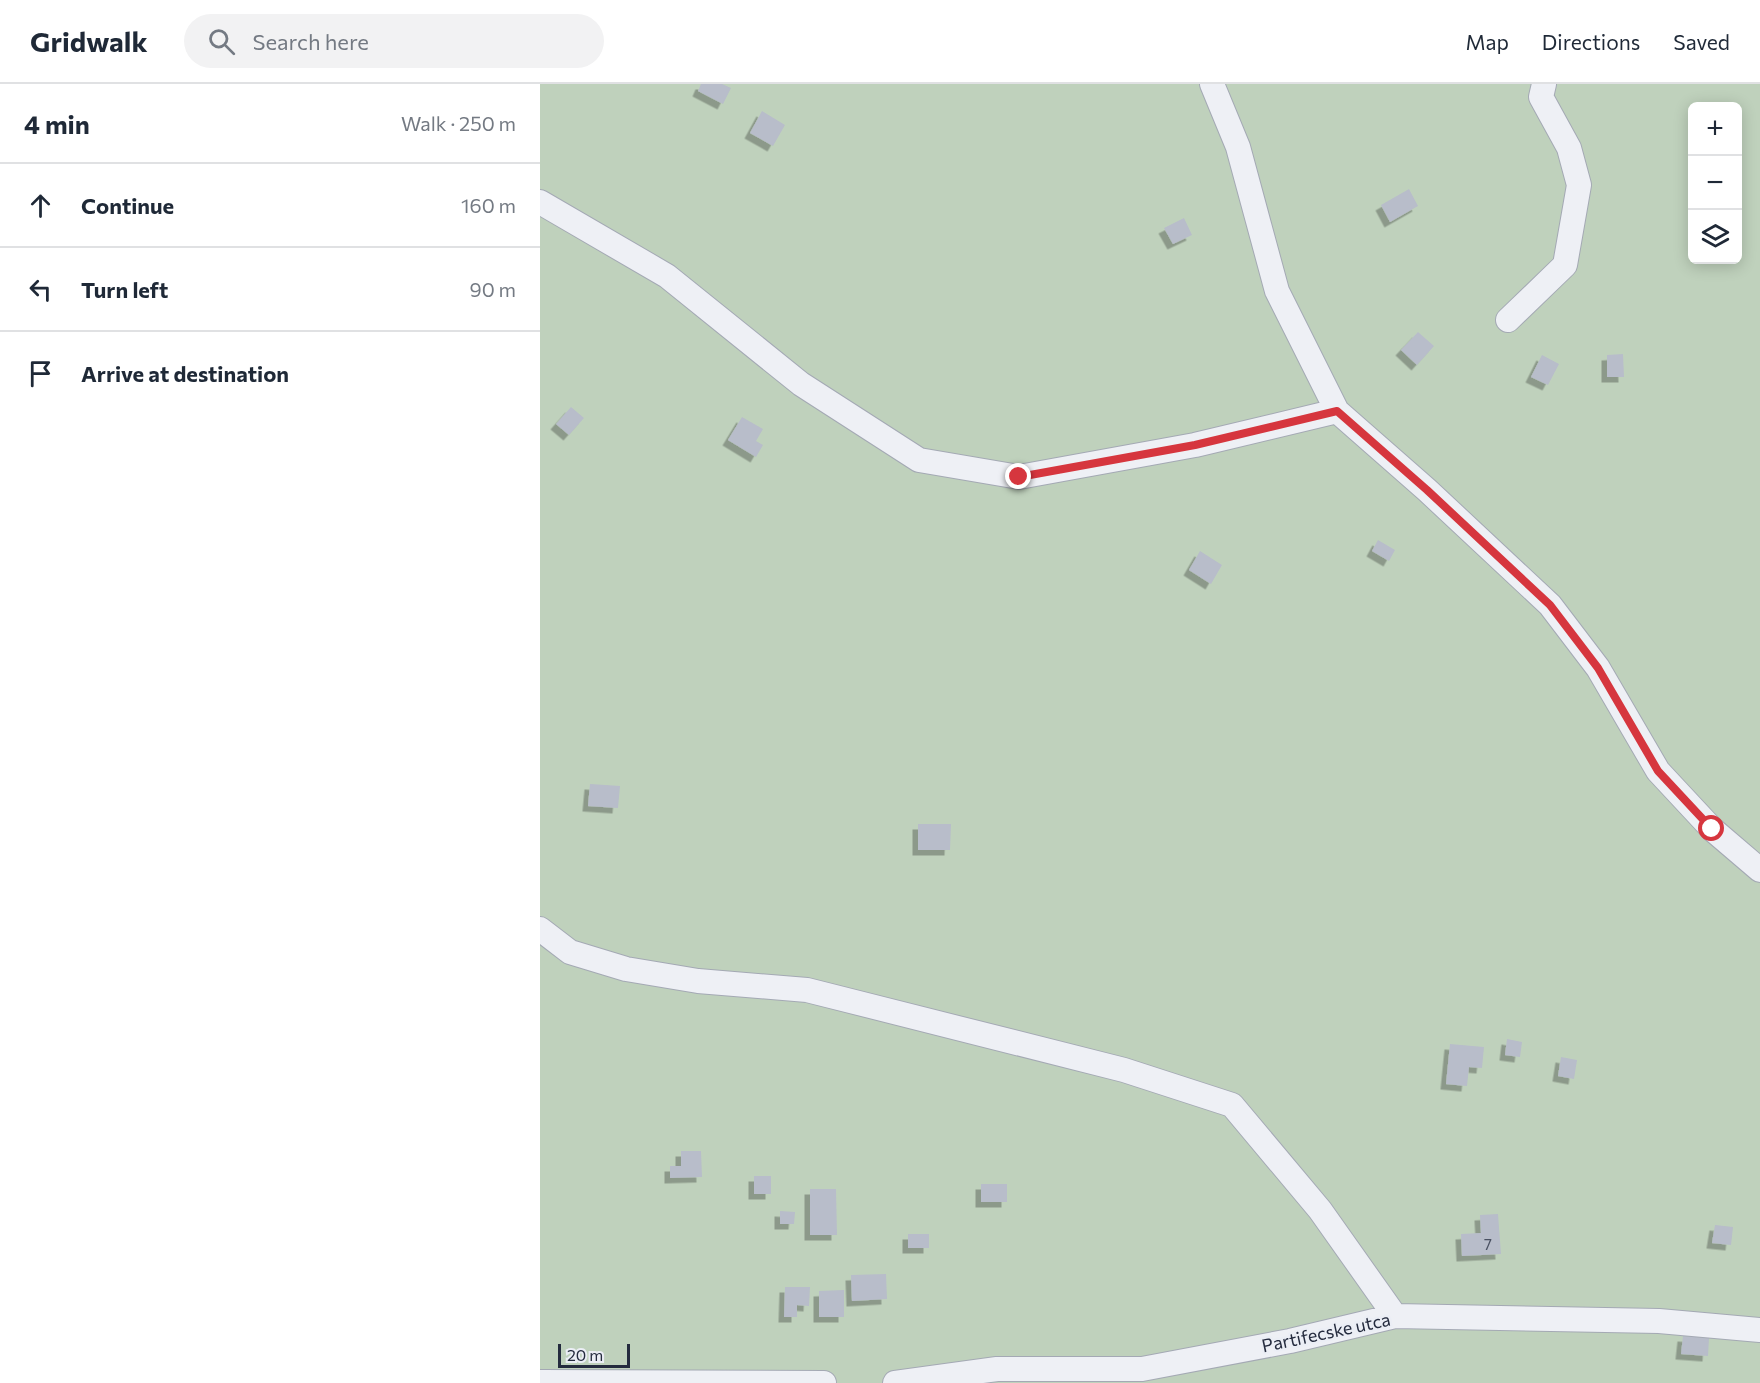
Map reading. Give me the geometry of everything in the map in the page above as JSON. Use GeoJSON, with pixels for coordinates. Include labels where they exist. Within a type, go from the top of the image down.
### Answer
{"type":"FeatureCollection","features":[{"type":"Feature","properties":{"kind":"street"},"geometry":{"type":"LineString","coordinates":[[1212,84],[1238,147],[1277,291],[1337,411],[1427,490],[1550,605],[1598,668],[1658,771],[1712,829],[1760,870]]}},
{"type":"Feature","properties":{"kind":"street"},"geometry":{"type":"LineString","coordinates":[[1508,320],[1565,265],[1579,185],[1569,148],[1541,97],[1544,84]]}},
{"type":"Feature","properties":{"kind":"street"},"geometry":{"type":"LineString","coordinates":[[540,202],[667,276],[801,384],[920,460],[1019,477],[1195,445],[1337,411]]}},
{"type":"Feature","properties":{"kind":"street"},"geometry":{"type":"LineString","coordinates":[[540,929],[570,952],[626,969],[698,981],[807,990],[1124,1070],[1232,1105],[1320,1210],[1395,1316]]}},
{"type":"Feature","properties":{"kind":"street","name":"Partifecske utca"},"geometry":{"type":"LineString","coordinates":[[895,1383],[997,1369],[1142,1369],[1290,1341],[1395,1316],[1659,1321],[1760,1330]]}},
{"type":"Feature","properties":{"kind":"street"},"geometry":{"type":"LineString","coordinates":[[540,1382],[824,1383]]}},
{"type":"Feature","properties":{"kind":"green space"},"geometry":{"type":"Polygon","coordinates":[[[540,84],[1760,84],[1760,1383],[540,1383],[540,84]]]}},
{"type":"Feature","properties":{"kind":"building"},"geometry":{"type":"Polygon","coordinates":[[[701,84],[722,84],[731,88],[723,104],[698,91],[701,84]]]}},
{"type":"Feature","properties":{"kind":"building"},"geometry":{"type":"Polygon","coordinates":[[[762,111],[785,125],[773,146],[750,133],[762,111]]]}},
{"type":"Feature","properties":{"kind":"building"},"geometry":{"type":"Polygon","coordinates":[[[1409,189],[1418,206],[1390,222],[1381,205],[1409,189]]]}},
{"type":"Feature","properties":{"kind":"building"},"geometry":{"type":"Polygon","coordinates":[[[1184,218],[1192,235],[1173,244],[1164,228],[1184,218]]]}},
{"type":"Feature","properties":{"kind":"building"},"geometry":{"type":"Polygon","coordinates":[[[1418,332],[1434,346],[1417,365],[1401,350],[1418,332]]]}},
{"type":"Feature","properties":{"kind":"building"},"geometry":{"type":"Polygon","coordinates":[[[1623,354],[1624,377],[1607,377],[1607,355],[1623,354]]]}},
{"type":"Feature","properties":{"kind":"building"},"geometry":{"type":"Polygon","coordinates":[[[1542,355],[1559,364],[1548,385],[1531,377],[1542,355]]]}},
{"type":"Feature","properties":{"kind":"building"},"geometry":{"type":"Polygon","coordinates":[[[571,407],[584,418],[569,435],[556,424],[571,407]]]}},
{"type":"Feature","properties":{"kind":"building"},"geometry":{"type":"Polygon","coordinates":[[[742,417],[763,429],[756,441],[763,445],[756,457],[728,440],[742,417]]]}},
{"type":"Feature","properties":{"kind":"building"},"geometry":{"type":"Polygon","coordinates":[[[1378,540],[1395,550],[1389,561],[1372,551],[1378,540]]]}},
{"type":"Feature","properties":{"kind":"building"},"geometry":{"type":"Polygon","coordinates":[[[1200,551],[1222,565],[1211,584],[1189,570],[1200,551]]]}},
{"type":"Feature","properties":{"kind":"building"},"geometry":{"type":"Polygon","coordinates":[[[590,784],[620,786],[618,808],[588,806],[590,784]]]}},
{"type":"Feature","properties":{"kind":"building"},"geometry":{"type":"Polygon","coordinates":[[[918,824],[951,824],[950,850],[918,850],[918,824]]]}},
{"type":"Feature","properties":{"kind":"building"},"geometry":{"type":"Polygon","coordinates":[[[1507,1039],[1522,1042],[1520,1057],[1505,1055],[1507,1039]]]}},
{"type":"Feature","properties":{"kind":"building"},"geometry":{"type":"Polygon","coordinates":[[[1450,1044],[1484,1047],[1482,1068],[1469,1067],[1467,1086],[1446,1084],[1450,1044]]]}},
{"type":"Feature","properties":{"kind":"building"},"geometry":{"type":"Polygon","coordinates":[[[1561,1057],[1577,1060],[1574,1079],[1558,1076],[1561,1057]]]}},
{"type":"Feature","properties":{"kind":"building"},"geometry":{"type":"Polygon","coordinates":[[[681,1151],[701,1151],[702,1177],[670,1178],[670,1166],[681,1166],[681,1151]]]}},
{"type":"Feature","properties":{"kind":"building"},"geometry":{"type":"Polygon","coordinates":[[[754,1176],[771,1176],[771,1194],[754,1194],[754,1176]]]}},
{"type":"Feature","properties":{"kind":"building"},"geometry":{"type":"Polygon","coordinates":[[[981,1184],[1007,1184],[1007,1202],[981,1202],[981,1184]]]}},
{"type":"Feature","properties":{"kind":"building"},"geometry":{"type":"Polygon","coordinates":[[[810,1189],[836,1189],[837,1235],[810,1235],[810,1189]]]}},
{"type":"Feature","properties":{"kind":"building"},"geometry":{"type":"Polygon","coordinates":[[[780,1211],[795,1212],[794,1224],[780,1224],[780,1211]]]}},
{"type":"Feature","properties":{"kind":"building"},"geometry":{"type":"Polygon","coordinates":[[[1498,1214],[1501,1254],[1462,1256],[1461,1234],[1481,1233],[1480,1215],[1498,1214]]]}},
{"type":"Feature","properties":{"kind":"building"},"geometry":{"type":"Polygon","coordinates":[[[1715,1225],[1733,1227],[1731,1245],[1712,1243],[1715,1225]]]}},
{"type":"Feature","properties":{"kind":"building"},"geometry":{"type":"Polygon","coordinates":[[[908,1234],[929,1234],[929,1248],[908,1248],[908,1234]]]}},
{"type":"Feature","properties":{"kind":"building"},"geometry":{"type":"Polygon","coordinates":[[[886,1274],[887,1299],[852,1301],[851,1275],[886,1274]]]}},
{"type":"Feature","properties":{"kind":"building"},"geometry":{"type":"Polygon","coordinates":[[[785,1287],[810,1287],[809,1306],[797,1305],[797,1317],[784,1317],[785,1287]]]}},
{"type":"Feature","properties":{"kind":"building"},"geometry":{"type":"Polygon","coordinates":[[[844,1290],[844,1317],[819,1317],[819,1291],[844,1290]]]}},
{"type":"Feature","properties":{"kind":"building"},"geometry":{"type":"Polygon","coordinates":[[[1683,1336],[1709,1338],[1708,1356],[1681,1354],[1683,1336]]]}},
{"type":"Feature","properties":{"kind":"route"},"geometry":{"type":"LineString","coordinates":[[1019,477],[1195,445],[1337,411],[1427,490],[1550,605],[1598,668],[1658,771],[1712,829]]}}]}
